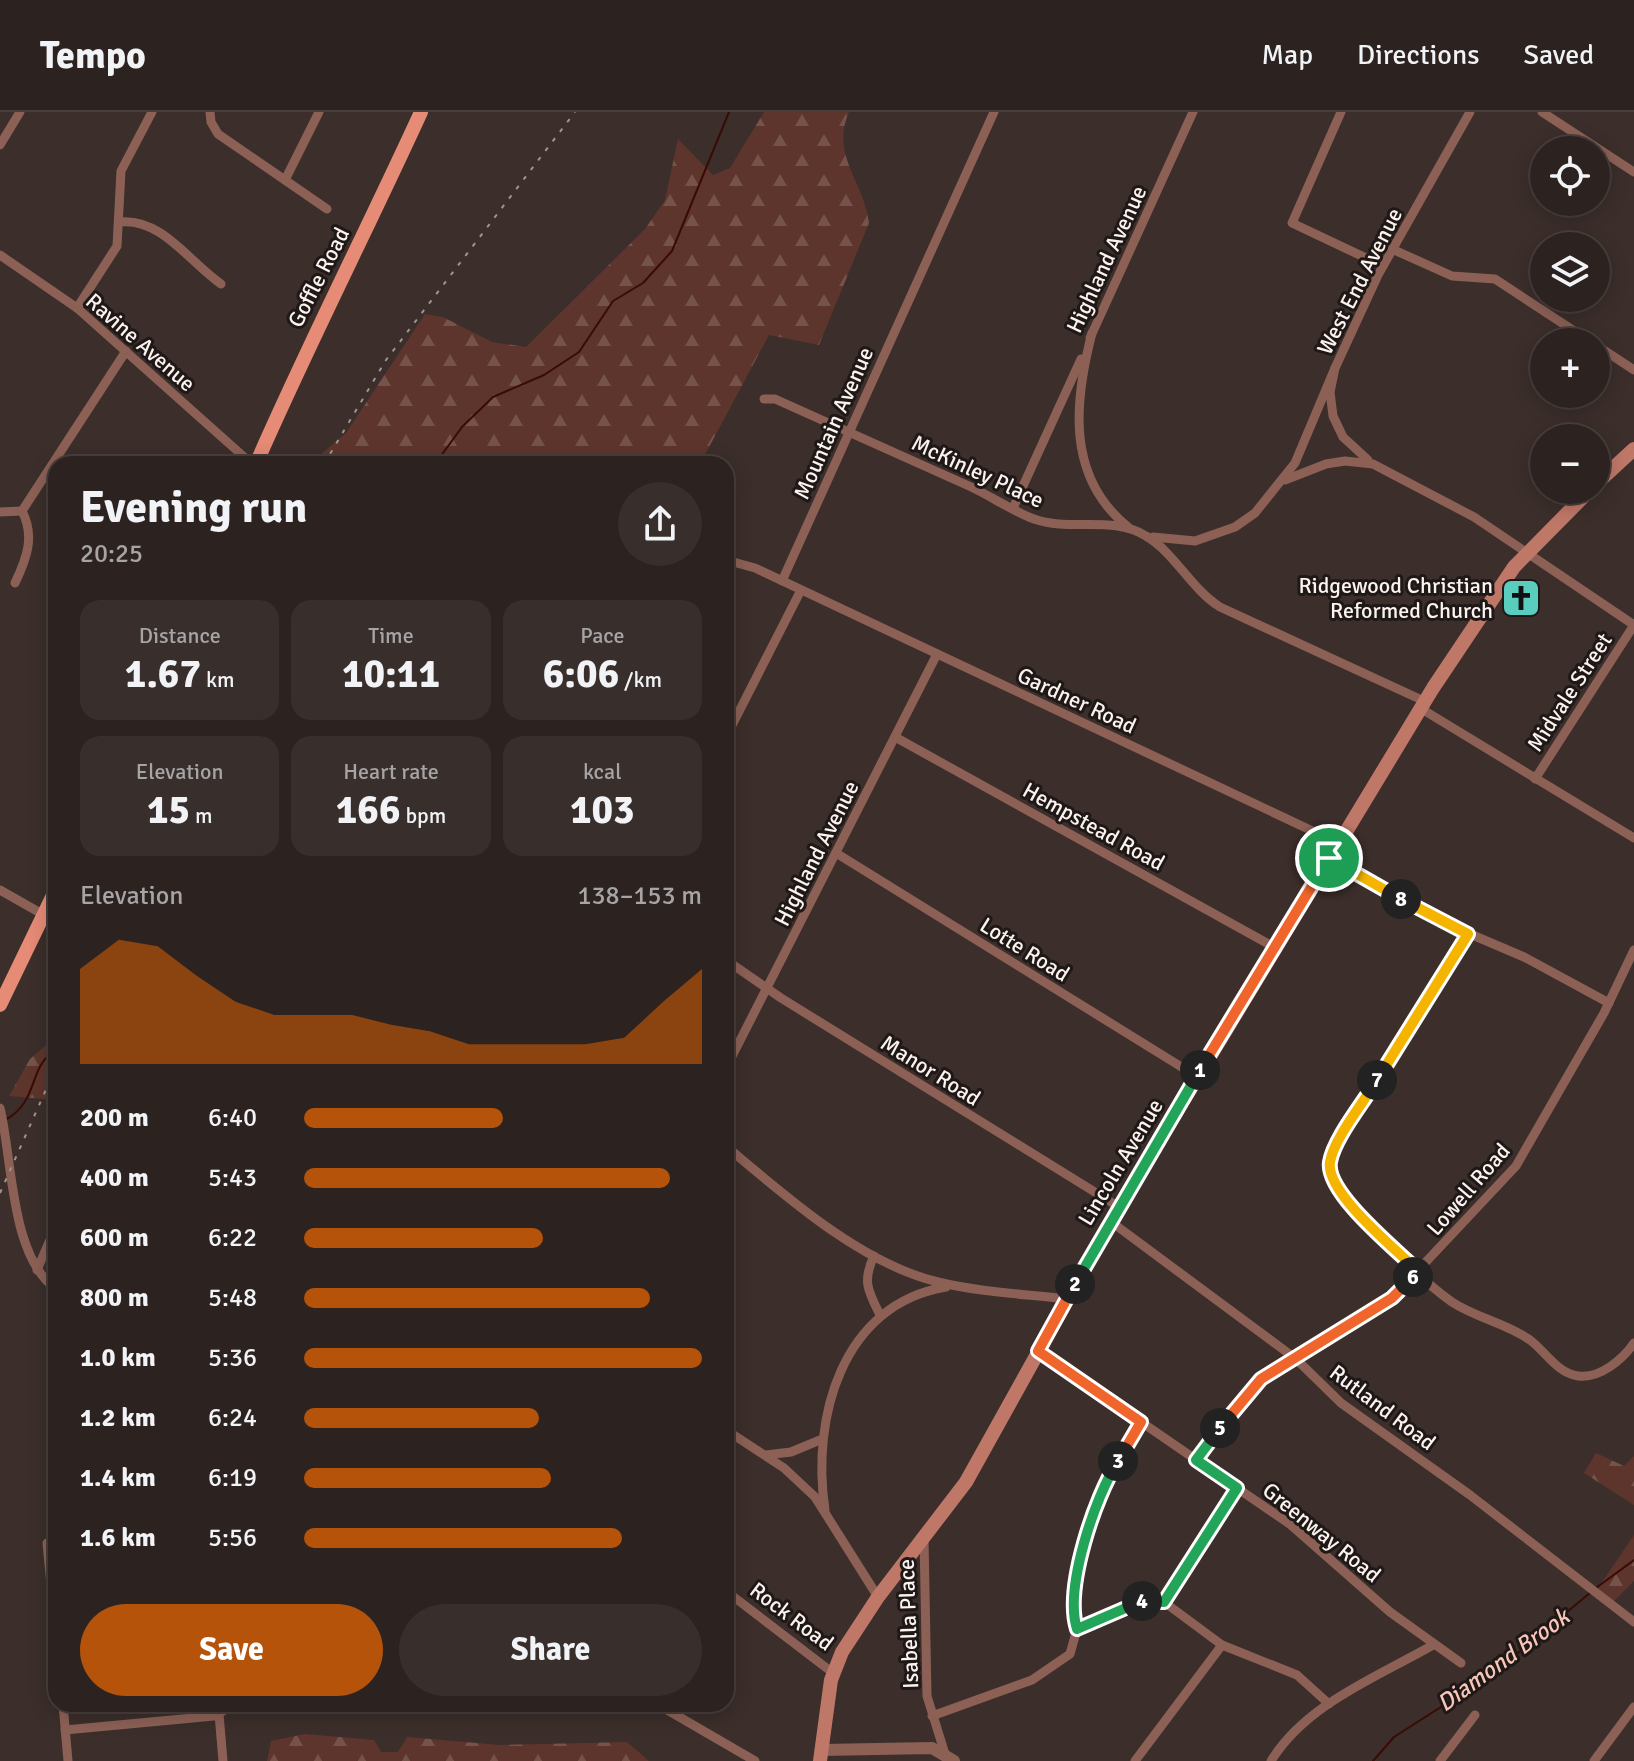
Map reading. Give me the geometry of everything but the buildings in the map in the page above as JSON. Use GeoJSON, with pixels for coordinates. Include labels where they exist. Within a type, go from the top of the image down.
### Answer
{"type":"FeatureCollection","features":[{"type":"Feature","properties":{"kind":"main road","name":"Goffle Road"},"geometry":{"type":"LineString","coordinates":[[258,456],[421,112]]}},
{"type":"Feature","properties":{"kind":"main road"},"geometry":{"type":"LineString","coordinates":[[1610,471],[1634,449]]}},
{"type":"Feature","properties":{"kind":"main road","name":"Lincoln Avenue"},"geometry":{"type":"LineString","coordinates":[[820,1756],[833,1673],[842,1652],[878,1597],[966,1482],[1110,1221],[1422,705],[1525,554],[1576,504]]}},
{"type":"Feature","properties":{"kind":"main road"},"geometry":{"type":"LineString","coordinates":[[0,1005],[48,906]]}},
{"type":"Feature","properties":{"kind":"street"},"geometry":{"type":"LineString","coordinates":[[0,145],[20,112]]}},
{"type":"Feature","properties":{"kind":"street"},"geometry":{"type":"LineString","coordinates":[[77,308],[112,257],[120,222],[121,171],[152,112]]}},
{"type":"Feature","properties":{"kind":"street"},"geometry":{"type":"LineString","coordinates":[[210,112],[214,128],[222,136],[327,209]]}},
{"type":"Feature","properties":{"kind":"street"},"geometry":{"type":"LineString","coordinates":[[285,180],[319,112]]}},
{"type":"Feature","properties":{"kind":"street","name":"Mountain Avenue"},"geometry":{"type":"LineString","coordinates":[[782,581],[994,112]]}},
{"type":"Feature","properties":{"kind":"street","name":"Highland Avenue"},"geometry":{"type":"LineString","coordinates":[[1013,508],[1193,112]]}},
{"type":"Feature","properties":{"kind":"street"},"geometry":{"type":"LineString","coordinates":[[1341,112],[1292,223],[1383,266]]}},
{"type":"Feature","properties":{"kind":"street","name":"West End Avenue"},"geometry":{"type":"LineString","coordinates":[[1470,112],[1383,266],[1335,368],[1330,404],[1337,427],[1351,448],[1373,464],[1449,502],[1634,625]]}},
{"type":"Feature","properties":{"kind":"street"},"geometry":{"type":"LineString","coordinates":[[1542,112],[1634,172]]}},
{"type":"Feature","properties":{"kind":"street"},"geometry":{"type":"LineString","coordinates":[[120,222],[134,221],[158,230],[221,284]]}},
{"type":"Feature","properties":{"kind":"street"},"geometry":{"type":"LineString","coordinates":[[1392,249],[1452,276],[1495,279],[1570,328]]}},
{"type":"Feature","properties":{"kind":"street","name":"Ravine Avenue"},"geometry":{"type":"LineString","coordinates":[[0,255],[77,308],[245,456]]}},
{"type":"Feature","properties":{"kind":"street"},"geometry":{"type":"LineString","coordinates":[[1092,333],[1078,396],[1077,418],[1084,465],[1113,513],[1136,531],[1179,542],[1221,533],[1255,513],[1285,480],[1335,368]]}},
{"type":"Feature","properties":{"kind":"street"},"geometry":{"type":"LineString","coordinates":[[58,456],[126,351]]}},
{"type":"Feature","properties":{"kind":"street"},"geometry":{"type":"LineString","coordinates":[[1610,354],[1634,370]]}},
{"type":"Feature","properties":{"kind":"street","name":"McKinley Place"},"geometry":{"type":"LineString","coordinates":[[764,399],[775,399],[1032,518],[1062,525],[1111,524],[1136,531],[1156,543],[1192,585],[1220,607],[1422,705],[1535,779],[1634,838]]}},
{"type":"Feature","properties":{"kind":"street","name":"West End Avenue"},"geometry":{"type":"LineString","coordinates":[[1285,480],[1326,464],[1345,461],[1373,464]]}},
{"type":"Feature","properties":{"kind":"street"},"geometry":{"type":"LineString","coordinates":[[22,511],[48,471]]}},
{"type":"Feature","properties":{"kind":"street"},"geometry":{"type":"LineString","coordinates":[[0,512],[22,511]]}},
{"type":"Feature","properties":{"kind":"street"},"geometry":{"type":"LineString","coordinates":[[15,583],[27,557],[29,525],[22,511]]}},
{"type":"Feature","properties":{"kind":"street"},"geometry":{"type":"LineString","coordinates":[[734,561],[801,590],[734,721]]}},
{"type":"Feature","properties":{"kind":"street","name":"Gardner Road"},"geometry":{"type":"LineString","coordinates":[[801,590],[1338,843]]}},
{"type":"Feature","properties":{"kind":"street","name":"Midvale Street"},"geometry":{"type":"LineString","coordinates":[[1535,779],[1634,625]]}},
{"type":"Feature","properties":{"kind":"street","name":"Highland Avenue"},"geometry":{"type":"LineString","coordinates":[[734,1052],[937,654]]}},
{"type":"Feature","properties":{"kind":"street","name":"Hempstead Road"},"geometry":{"type":"LineString","coordinates":[[895,737],[1274,947]]}},
{"type":"Feature","properties":{"kind":"street","name":"Lotte Road"},"geometry":{"type":"LineString","coordinates":[[836,853],[1196,1076]]}},
{"type":"Feature","properties":{"kind":"street"},"geometry":{"type":"LineString","coordinates":[[1329,858],[1468,934],[1524,957],[1609,1003]]}},
{"type":"Feature","properties":{"kind":"street"},"geometry":{"type":"LineString","coordinates":[[0,890],[44,915]]}},
{"type":"Feature","properties":{"kind":"street"},"geometry":{"type":"LineString","coordinates":[[1468,934],[1334,1151],[1331,1177],[1341,1194],[1454,1303],[1520,1334],[1557,1366],[1578,1376],[1595,1375],[1621,1358],[1634,1343]]}},
{"type":"Feature","properties":{"kind":"street","name":"Lowell Road"},"geometry":{"type":"LineString","coordinates":[[1196,1460],[1261,1379],[1392,1298],[1516,1166],[1609,1003],[1634,950]]}},
{"type":"Feature","properties":{"kind":"street","name":"Manor Road"},"geometry":{"type":"LineString","coordinates":[[734,965],[1119,1207]]}},
{"type":"Feature","properties":{"kind":"street"},"geometry":{"type":"LineString","coordinates":[[0,1108],[25,1245],[37,1270],[48,1281]]}},
{"type":"Feature","properties":{"kind":"street"},"geometry":{"type":"LineString","coordinates":[[734,1152],[809,1213],[874,1256],[919,1277],[961,1286],[1066,1299]]}},
{"type":"Feature","properties":{"kind":"street","name":"Rutland Road"},"geometry":{"type":"LineString","coordinates":[[1110,1221],[1296,1359],[1341,1403],[1506,1521],[1634,1622]]}},
{"type":"Feature","properties":{"kind":"street"},"geometry":{"type":"LineString","coordinates":[[37,1270],[48,1245]]}},
{"type":"Feature","properties":{"kind":"street"},"geometry":{"type":"LineString","coordinates":[[874,1256],[866,1274],[866,1288],[880,1315]]}},
{"type":"Feature","properties":{"kind":"street"},"geometry":{"type":"LineString","coordinates":[[825,1510],[820,1440],[843,1369],[862,1337],[880,1315],[913,1295],[961,1286]]}},
{"type":"Feature","properties":{"kind":"street","name":"Greenway Road"},"geometry":{"type":"LineString","coordinates":[[1038,1351],[1291,1525],[1433,1645],[1461,1663]]}},
{"type":"Feature","properties":{"kind":"street"},"geometry":{"type":"LineString","coordinates":[[932,1716],[1049,1671],[1070,1654],[1077,1629],[1073,1595],[1103,1485],[1141,1422]]}},
{"type":"Feature","properties":{"kind":"street"},"geometry":{"type":"LineString","coordinates":[[734,1435],[800,1482],[825,1510],[878,1597]]}},
{"type":"Feature","properties":{"kind":"street"},"geometry":{"type":"LineString","coordinates":[[766,1455],[791,1452],[820,1440]]}},
{"type":"Feature","properties":{"kind":"street"},"geometry":{"type":"LineString","coordinates":[[1164,1602],[1237,1488]]}},
{"type":"Feature","properties":{"kind":"street","name":"Isabella Place"},"geometry":{"type":"LineString","coordinates":[[924,1538],[927,1696],[949,1758]]}},
{"type":"Feature","properties":{"kind":"street"},"geometry":{"type":"LineString","coordinates":[[47,1543],[48,1553]]}},
{"type":"Feature","properties":{"kind":"street","name":"Rock Road"},"geometry":{"type":"LineString","coordinates":[[734,1597],[833,1673]]}},
{"type":"Feature","properties":{"kind":"street"},"geometry":{"type":"LineString","coordinates":[[1077,1629],[1137,1602],[1164,1602],[1222,1645],[1297,1675],[1329,1704]]}},
{"type":"Feature","properties":{"kind":"street"},"geometry":{"type":"LineString","coordinates":[[1135,1761],[1222,1645]]}},
{"type":"Feature","properties":{"kind":"street"},"geometry":{"type":"LineString","coordinates":[[1271,1761],[1298,1727],[1329,1704],[1433,1645]]}},
{"type":"Feature","properties":{"kind":"street"},"geometry":{"type":"LineString","coordinates":[[1594,1761],[1634,1707]]}},
{"type":"Feature","properties":{"kind":"street"},"geometry":{"type":"LineString","coordinates":[[64,1712],[68,1761]]}},
{"type":"Feature","properties":{"kind":"street"},"geometry":{"type":"LineString","coordinates":[[65,1730],[222,1712]]}},
{"type":"Feature","properties":{"kind":"street"},"geometry":{"type":"LineString","coordinates":[[671,1712],[755,1761]]}},
{"type":"Feature","properties":{"kind":"street"},"geometry":{"type":"LineString","coordinates":[[219,1714],[223,1761]]}},
{"type":"Feature","properties":{"kind":"street"},"geometry":{"type":"LineString","coordinates":[[1440,1761],[1475,1715]]}},
{"type":"Feature","properties":{"kind":"street"},"geometry":{"type":"LineString","coordinates":[[820,1756],[932,1748],[949,1758]]}},
{"type":"Feature","properties":{"kind":"green space"},"geometry":{"type":"Polygon","coordinates":[[[764,112],[849,112],[843,142],[869,223],[819,345],[769,335],[704,456],[319,456],[346,433],[425,314],[443,317],[492,342],[526,347],[645,229],[665,200],[678,139],[713,175],[730,168],[764,112]]]}},
{"type":"Feature","properties":{"kind":"green space"},"geometry":{"type":"Polygon","coordinates":[[[48,1044],[48,1099],[9,1096],[30,1059],[48,1044]]]}},
{"type":"Feature","properties":{"kind":"green space"},"geometry":{"type":"Polygon","coordinates":[[[1596,1453],[1624,1466],[1634,1456],[1634,1505],[1584,1473],[1596,1453]]]}},
{"type":"Feature","properties":{"kind":"green space"},"geometry":{"type":"Polygon","coordinates":[[[1634,1535],[1634,1581],[1611,1604],[1596,1591],[1634,1535]]]}},
{"type":"Feature","properties":{"kind":"green space"},"geometry":{"type":"Polygon","coordinates":[[[305,1734],[374,1740],[381,1752],[398,1752],[407,1737],[500,1745],[627,1742],[649,1761],[267,1761],[271,1741],[305,1734]]]}},
{"type":"Feature","properties":{"kind":"waterway"},"geometry":{"type":"LineString","coordinates":[[441,456],[462,427],[493,397],[544,375],[579,352],[613,301],[643,283],[672,251],[729,112]]}},
{"type":"Feature","properties":{"kind":"waterway"},"geometry":{"type":"LineString","coordinates":[[5,1120],[24,1104],[48,1056]]}},
{"type":"Feature","properties":{"kind":"waterway","name":"Diamond Brook"},"geometry":{"type":"LineString","coordinates":[[1596,1588],[1634,1560]]}},
{"type":"Feature","properties":{"kind":"waterway","name":"Diamond Brook"},"geometry":{"type":"LineString","coordinates":[[1373,1761],[1394,1737],[1494,1673],[1591,1592]]}},
{"type":"Feature","properties":{"kind":"railway"},"geometry":{"type":"LineString","coordinates":[[329,456],[386,360],[575,112]]}},
{"type":"Feature","properties":{"kind":"railway"},"geometry":{"type":"LineString","coordinates":[[0,1193],[48,1085]]}},
{"type":"Feature","properties":{"kind":"place","name":"Ridgewood Christian Reformed Church"},"geometry":{"type":"Point","coordinates":[1521,598]}},
{"type":"Feature","properties":{"kind":"route"},"geometry":{"type":"LineString","coordinates":[[1329,858],[1468,934],[1331,1160],[1331,1177],[1341,1194],[1419,1272],[1392,1298],[1319,1346],[1261,1379],[1237,1405],[1196,1460],[1237,1488],[1164,1602],[1137,1602],[1090,1626],[1077,1629],[1073,1617],[1073,1595],[1103,1485],[1141,1422],[1038,1351],[1196,1076],[1329,858]]}}]}
